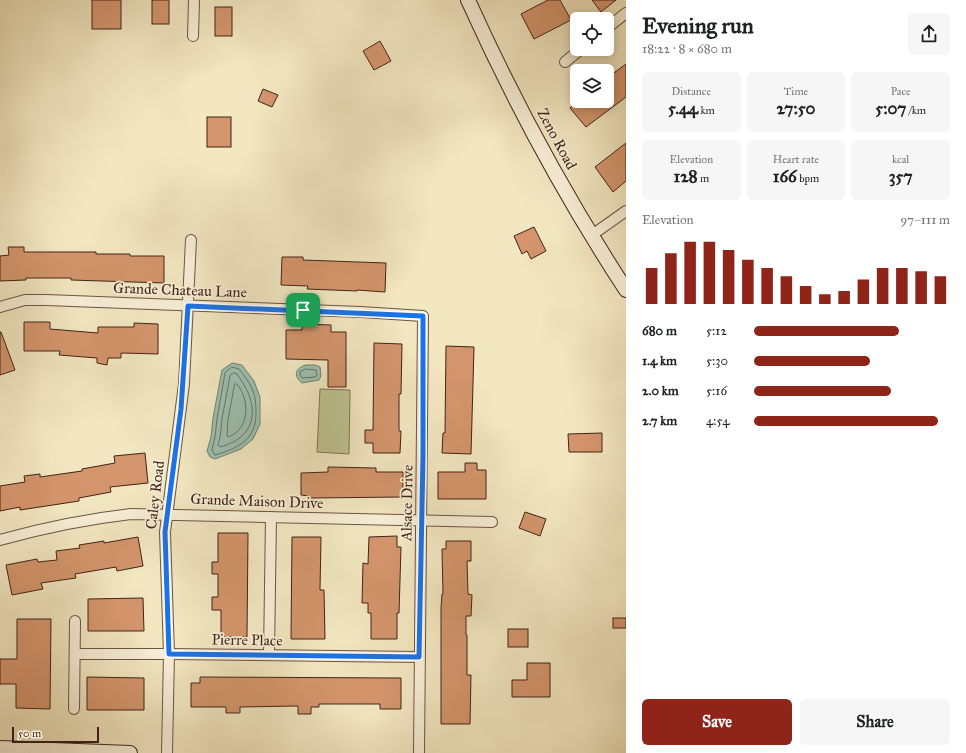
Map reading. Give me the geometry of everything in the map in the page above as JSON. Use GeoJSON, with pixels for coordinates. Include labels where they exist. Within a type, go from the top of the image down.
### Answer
{"type":"FeatureCollection","features":[{"type":"Feature","properties":{"kind":"street"},"geometry":{"type":"LineString","coordinates":[[193,36],[194,0]]}},
{"type":"Feature","properties":{"kind":"street","name":"Zeno Road"},"geometry":{"type":"LineString","coordinates":[[468,0],[497,62],[565,190],[626,290]]}},
{"type":"Feature","properties":{"kind":"street"},"geometry":{"type":"LineString","coordinates":[[614,22],[626,12]]}},
{"type":"Feature","properties":{"kind":"street"},"geometry":{"type":"LineString","coordinates":[[565,62],[572,56]]}},
{"type":"Feature","properties":{"kind":"street"},"geometry":{"type":"LineString","coordinates":[[592,235],[626,211]]}},
{"type":"Feature","properties":{"kind":"street","name":"Caley Road"},"geometry":{"type":"LineString","coordinates":[[167,753],[169,654],[165,532],[183,390],[191,240]]}},
{"type":"Feature","properties":{"kind":"street","name":"Grande Chateau Lane"},"geometry":{"type":"LineString","coordinates":[[0,307],[25,300],[361,312]]}},
{"type":"Feature","properties":{"kind":"street","name":"Alsace Drive"},"geometry":{"type":"LineString","coordinates":[[361,312],[423,316],[419,753]]}},
{"type":"Feature","properties":{"kind":"street","name":"Grande Maison Drive"},"geometry":{"type":"LineString","coordinates":[[0,540],[25,533],[113,516],[131,514],[492,522]]}},
{"type":"Feature","properties":{"kind":"street"},"geometry":{"type":"LineString","coordinates":[[269,655],[271,517]]}},
{"type":"Feature","properties":{"kind":"street"},"geometry":{"type":"LineString","coordinates":[[74,709],[75,621]]}},
{"type":"Feature","properties":{"kind":"street","name":"Pierre Place"},"geometry":{"type":"LineString","coordinates":[[75,654],[419,657]]}},
{"type":"Feature","properties":{"kind":"street"},"geometry":{"type":"LineString","coordinates":[[0,748],[130,753]]}},
{"type":"Feature","properties":{"kind":"green space"},"geometry":{"type":"Polygon","coordinates":[[[320,389],[350,390],[349,454],[317,452],[320,389]]]}},
{"type":"Feature","properties":{"kind":"water"},"geometry":{"type":"Polygon","coordinates":[[[232,363],[242,365],[254,381],[260,397],[260,424],[253,439],[241,449],[215,459],[210,457],[207,451],[211,437],[222,370],[232,363]]]}},
{"type":"Feature","properties":{"kind":"water"},"geometry":{"type":"Polygon","coordinates":[[[306,365],[315,365],[320,367],[321,376],[319,380],[302,383],[297,378],[296,372],[299,368],[306,365]]]}},
{"type":"Feature","properties":{"kind":"building"},"geometry":{"type":"Polygon","coordinates":[[[92,0],[121,0],[121,29],[92,29],[92,0]]]}},
{"type":"Feature","properties":{"kind":"building"},"geometry":{"type":"Polygon","coordinates":[[[152,0],[169,0],[169,24],[152,24],[152,0]]]}},
{"type":"Feature","properties":{"kind":"building"},"geometry":{"type":"Polygon","coordinates":[[[548,0],[560,0],[570,21],[534,39],[521,14],[548,0]]]}},
{"type":"Feature","properties":{"kind":"building"},"geometry":{"type":"Polygon","coordinates":[[[592,0],[616,0],[601,12],[592,0]]]}},
{"type":"Feature","properties":{"kind":"building"},"geometry":{"type":"Polygon","coordinates":[[[215,7],[232,7],[232,36],[215,36],[215,7]]]}},
{"type":"Feature","properties":{"kind":"building"},"geometry":{"type":"Polygon","coordinates":[[[380,41],[391,61],[374,70],[363,51],[380,41]]]}},
{"type":"Feature","properties":{"kind":"building"},"geometry":{"type":"Polygon","coordinates":[[[626,64],[626,97],[614,106],[614,73],[626,64]]]}},
{"type":"Feature","properties":{"kind":"building"},"geometry":{"type":"Polygon","coordinates":[[[263,89],[278,95],[272,107],[258,101],[263,89]]]}},
{"type":"Feature","properties":{"kind":"building"},"geometry":{"type":"Polygon","coordinates":[[[570,108],[611,108],[586,127],[570,108]]]}},
{"type":"Feature","properties":{"kind":"building"},"geometry":{"type":"Polygon","coordinates":[[[207,117],[231,117],[231,147],[207,147],[207,117]]]}},
{"type":"Feature","properties":{"kind":"building"},"geometry":{"type":"Polygon","coordinates":[[[626,143],[626,181],[613,192],[595,167],[626,143]]]}},
{"type":"Feature","properties":{"kind":"building"},"geometry":{"type":"Polygon","coordinates":[[[534,227],[546,251],[531,259],[527,251],[522,254],[514,236],[534,227]]]}},
{"type":"Feature","properties":{"kind":"building"},"geometry":{"type":"Polygon","coordinates":[[[8,247],[24,247],[24,252],[96,252],[96,254],[130,254],[130,256],[164,256],[164,283],[71,280],[71,278],[26,278],[26,280],[0,281],[0,256],[9,255],[8,247]]]}},
{"type":"Feature","properties":{"kind":"building"},"geometry":{"type":"Polygon","coordinates":[[[282,257],[303,257],[303,260],[386,263],[385,292],[307,289],[308,286],[281,285],[282,257]]]}},
{"type":"Feature","properties":{"kind":"building"},"geometry":{"type":"Polygon","coordinates":[[[24,322],[50,322],[50,329],[98,333],[98,327],[134,327],[134,323],[158,324],[158,354],[121,353],[121,358],[108,358],[107,365],[97,363],[97,358],[59,355],[60,351],[24,351],[24,322]]]}},
{"type":"Feature","properties":{"kind":"building"},"geometry":{"type":"Polygon","coordinates":[[[302,324],[331,325],[331,332],[346,332],[346,387],[328,387],[328,360],[286,359],[286,330],[302,330],[302,324]]]}},
{"type":"Feature","properties":{"kind":"building"},"geometry":{"type":"Polygon","coordinates":[[[0,332],[15,370],[0,375],[0,332]]]}},
{"type":"Feature","properties":{"kind":"building"},"geometry":{"type":"Polygon","coordinates":[[[374,343],[402,344],[401,394],[399,394],[399,431],[401,431],[400,453],[373,453],[373,443],[365,443],[365,430],[373,430],[374,343]]]}},
{"type":"Feature","properties":{"kind":"building"},"geometry":{"type":"Polygon","coordinates":[[[446,346],[474,347],[471,454],[442,453],[443,433],[445,433],[446,346]]]}},
{"type":"Feature","properties":{"kind":"building"},"geometry":{"type":"Polygon","coordinates":[[[602,433],[602,452],[569,452],[568,434],[602,433]]]}},
{"type":"Feature","properties":{"kind":"building"},"geometry":{"type":"Polygon","coordinates":[[[145,453],[148,483],[110,487],[111,492],[79,498],[79,501],[20,510],[20,507],[0,511],[0,486],[25,482],[24,476],[40,474],[40,477],[82,471],[82,469],[115,463],[114,456],[145,453]]]}},
{"type":"Feature","properties":{"kind":"building"},"geometry":{"type":"Polygon","coordinates":[[[465,463],[477,463],[477,470],[486,470],[486,499],[438,499],[438,472],[465,472],[465,463]]]}},
{"type":"Feature","properties":{"kind":"building"},"geometry":{"type":"Polygon","coordinates":[[[328,467],[376,468],[376,472],[403,472],[403,497],[309,498],[309,496],[301,495],[301,473],[328,472],[328,467]]]}},
{"type":"Feature","properties":{"kind":"building"},"geometry":{"type":"Polygon","coordinates":[[[525,512],[546,519],[540,536],[519,528],[525,512]]]}},
{"type":"Feature","properties":{"kind":"building"},"geometry":{"type":"Polygon","coordinates":[[[218,533],[248,533],[247,637],[221,637],[221,610],[212,610],[212,597],[218,597],[218,574],[212,574],[212,562],[218,562],[218,533]]]}},
{"type":"Feature","properties":{"kind":"building"},"geometry":{"type":"Polygon","coordinates":[[[397,536],[397,547],[401,547],[397,639],[371,639],[371,613],[368,613],[368,603],[362,603],[363,563],[368,564],[369,537],[397,536]]]}},
{"type":"Feature","properties":{"kind":"building"},"geometry":{"type":"Polygon","coordinates":[[[138,537],[143,566],[117,571],[116,567],[75,574],[76,578],[41,583],[43,589],[12,595],[6,565],[37,559],[38,562],[57,560],[56,551],[80,548],[79,545],[104,541],[104,543],[138,537]]]}},
{"type":"Feature","properties":{"kind":"building"},"geometry":{"type":"Polygon","coordinates":[[[292,537],[321,537],[320,590],[324,590],[325,639],[291,639],[292,537]]]}},
{"type":"Feature","properties":{"kind":"building"},"geometry":{"type":"Polygon","coordinates":[[[446,541],[471,541],[471,561],[467,561],[468,594],[472,595],[471,616],[466,616],[467,675],[471,675],[470,724],[441,724],[441,608],[443,594],[442,549],[446,549],[446,541]]]}},
{"type":"Feature","properties":{"kind":"building"},"geometry":{"type":"Polygon","coordinates":[[[143,598],[144,631],[88,631],[88,599],[143,598]]]}},
{"type":"Feature","properties":{"kind":"building"},"geometry":{"type":"Polygon","coordinates":[[[613,618],[626,618],[626,628],[613,628],[613,618]]]}},
{"type":"Feature","properties":{"kind":"building"},"geometry":{"type":"Polygon","coordinates":[[[17,619],[51,619],[50,709],[16,708],[16,684],[0,684],[0,659],[17,659],[17,619]]]}},
{"type":"Feature","properties":{"kind":"building"},"geometry":{"type":"Polygon","coordinates":[[[508,629],[528,629],[528,647],[508,647],[508,629]]]}},
{"type":"Feature","properties":{"kind":"building"},"geometry":{"type":"Polygon","coordinates":[[[527,663],[550,663],[550,697],[512,697],[512,680],[527,680],[527,663]]]}},
{"type":"Feature","properties":{"kind":"building"},"geometry":{"type":"Polygon","coordinates":[[[87,677],[144,678],[144,710],[87,710],[87,677]]]}},
{"type":"Feature","properties":{"kind":"building"},"geometry":{"type":"Polygon","coordinates":[[[200,677],[401,678],[401,709],[380,709],[380,704],[319,704],[319,707],[311,707],[311,714],[298,714],[298,706],[240,707],[240,713],[226,713],[226,707],[191,707],[191,683],[200,683],[200,677]]]}},
{"type":"Feature","properties":{"kind":"route"},"geometry":{"type":"LineString","coordinates":[[188,306],[303,310],[423,316],[423,456],[419,657],[169,654],[165,532],[184,384],[188,306]]}}]}
